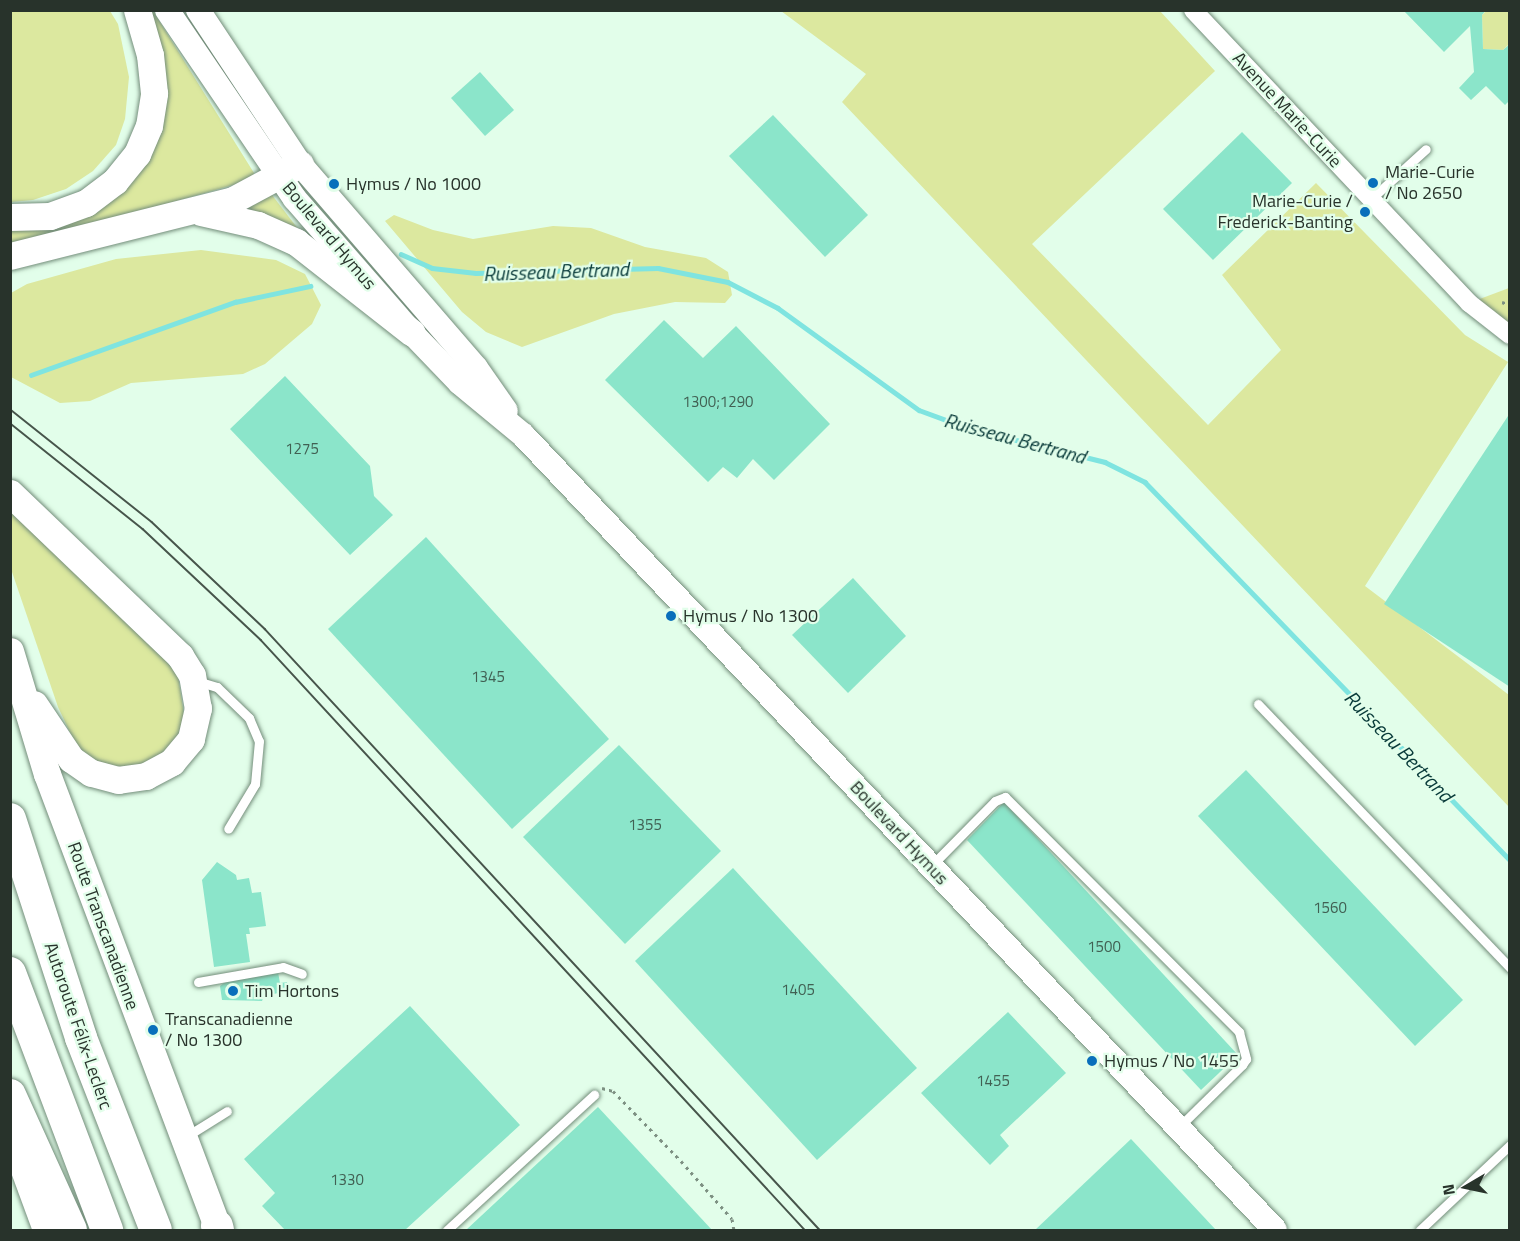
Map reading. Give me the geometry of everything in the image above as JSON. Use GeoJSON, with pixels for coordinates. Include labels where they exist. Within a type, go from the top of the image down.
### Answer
{"type":"FeatureCollection","features":[{"type":"Feature","properties":{"kind":"highway","name":"Autoroute Félix-Leclerc"},"geometry":{"type":"LineString","coordinates":[[10,819],[78,1028],[156,1230]]}},
{"type":"Feature","properties":{"kind":"highway"},"geometry":{"type":"LineString","coordinates":[[10,973],[107,1230]]}},
{"type":"Feature","properties":{"kind":"highway"},"geometry":{"type":"LineString","coordinates":[[10,1095],[71,1230]]}},
{"type":"Feature","properties":{"kind":"main road"},"geometry":{"type":"LineString","coordinates":[[10,217],[50,216],[86,203],[115,182],[136,154],[149,126],[154,93],[150,55],[137,10]]}},
{"type":"Feature","properties":{"kind":"main road"},"geometry":{"type":"LineString","coordinates":[[10,256],[197,211],[244,196],[290,170]]}},
{"type":"Feature","properties":{"kind":"main road"},"geometry":{"type":"LineString","coordinates":[[197,211],[258,225],[296,242],[412,333]]}},
{"type":"Feature","properties":{"kind":"main road"},"geometry":{"type":"LineString","coordinates":[[10,493],[173,650],[194,681],[198,717],[186,746],[160,770],[125,780],[97,776],[71,759],[18,679]]}},
{"type":"Feature","properties":{"kind":"main road","name":"Route Transcanadienne"},"geometry":{"type":"LineString","coordinates":[[10,651],[57,801],[218,1229]]}},
{"type":"Feature","properties":{"kind":"street","name":"Boulevard Hymus"},"geometry":{"type":"LineString","coordinates":[[167,10],[412,333],[460,383],[523,435],[1275,1230]]}},
{"type":"Feature","properties":{"kind":"street","name":"Boulevard Hymus"},"geometry":{"type":"LineString","coordinates":[[198,10],[290,170],[476,368],[523,435]]}},
{"type":"Feature","properties":{"kind":"street","name":"Avenue Marie-Curie"},"geometry":{"type":"LineString","coordinates":[[1193,10],[1468,303],[1509,334]]}},
{"type":"Feature","properties":{"kind":"street"},"geometry":{"type":"LineString","coordinates":[[10,1135],[45,1230]]}},
{"type":"Feature","properties":{"kind":"lane"},"geometry":{"type":"LineString","coordinates":[[1371,199],[1426,149]]}},
{"type":"Feature","properties":{"kind":"lane"},"geometry":{"type":"LineString","coordinates":[[194,681],[204,680],[217,687],[249,718],[259,741],[255,784],[228,829]]}},
{"type":"Feature","properties":{"kind":"lane"},"geometry":{"type":"LineString","coordinates":[[1258,704],[1509,968]]}},
{"type":"Feature","properties":{"kind":"lane"},"geometry":{"type":"LineString","coordinates":[[931,866],[995,801],[1005,797],[1239,1032],[1246,1059],[1178,1128]]}},
{"type":"Feature","properties":{"kind":"lane"},"geometry":{"type":"LineString","coordinates":[[198,982],[283,967],[302,974]]}},
{"type":"Feature","properties":{"kind":"lane"},"geometry":{"type":"LineString","coordinates":[[447,1230],[594,1095]]}},
{"type":"Feature","properties":{"kind":"lane"},"geometry":{"type":"LineString","coordinates":[[182,1138],[227,1111]]}},
{"type":"Feature","properties":{"kind":"lane"},"geometry":{"type":"LineString","coordinates":[[1420,1230],[1509,1145]]}},
{"type":"Feature","properties":{"kind":"path"},"geometry":{"type":"LineString","coordinates":[[1502,302],[1509,305]]}},
{"type":"Feature","properties":{"kind":"path"},"geometry":{"type":"LineString","coordinates":[[594,1095],[602,1088],[613,1091],[693,1173],[732,1219],[734,1230]]}},
{"type":"Feature","properties":{"kind":"green space"},"geometry":{"type":"Polygon","coordinates":[[[11,10],[110,11],[118,24],[129,77],[125,119],[116,145],[93,171],[66,189],[33,200],[11,202],[11,10]]]}},
{"type":"Feature","properties":{"kind":"green space"},"geometry":{"type":"Polygon","coordinates":[[[149,11],[153,11],[254,173],[254,179],[11,248],[11,230],[88,215],[132,182],[149,11]]]}},
{"type":"Feature","properties":{"kind":"green space"},"geometry":{"type":"Polygon","coordinates":[[[781,11],[1160,11],[1215,71],[1032,244],[1208,425],[1281,350],[1222,275],[1316,183],[1465,335],[1508,362],[1365,586],[1509,695],[1509,807],[842,102],[866,74],[781,11]]]}},
{"type":"Feature","properties":{"kind":"green space"},"geometry":{"type":"Polygon","coordinates":[[[1486,11],[1509,11],[1509,44],[1503,50],[1483,49],[1482,15],[1486,11]]]}},
{"type":"Feature","properties":{"kind":"green space"},"geometry":{"type":"Polygon","coordinates":[[[272,195],[312,247],[236,214],[272,195]]]}},
{"type":"Feature","properties":{"kind":"green space"},"geometry":{"type":"Polygon","coordinates":[[[394,215],[433,230],[473,239],[553,226],[591,228],[645,247],[706,258],[728,272],[732,295],[725,303],[675,302],[614,314],[522,347],[486,332],[462,312],[385,221],[394,215]]]}},
{"type":"Feature","properties":{"kind":"green space"},"geometry":{"type":"Polygon","coordinates":[[[201,250],[276,260],[305,274],[321,305],[312,324],[265,364],[243,374],[131,383],[90,401],[60,403],[11,377],[11,293],[27,284],[116,259],[201,250]]]}},
{"type":"Feature","properties":{"kind":"green space"},"geometry":{"type":"Polygon","coordinates":[[[1509,288],[1509,335],[1469,303],[1509,288]]]}},
{"type":"Feature","properties":{"kind":"green space"},"geometry":{"type":"Polygon","coordinates":[[[10,507],[159,652],[178,676],[185,721],[171,749],[129,773],[84,762],[58,707],[11,569],[10,507]]]}},
{"type":"Feature","properties":{"kind":"building"},"geometry":{"type":"Polygon","coordinates":[[[1403,10],[1486,10],[1482,15],[1483,49],[1503,50],[1510,44],[1510,100],[1505,105],[1486,86],[1471,100],[1459,88],[1474,72],[1470,26],[1444,52],[1403,10]]]}},
{"type":"Feature","properties":{"kind":"building"},"geometry":{"type":"Polygon","coordinates":[[[480,72],[514,110],[485,136],[451,98],[480,72]]]}},
{"type":"Feature","properties":{"kind":"building"},"geometry":{"type":"Polygon","coordinates":[[[773,115],[868,215],[825,257],[729,156],[773,115]]]}},
{"type":"Feature","properties":{"kind":"building"},"geometry":{"type":"Polygon","coordinates":[[[1242,132],[1292,183],[1213,260],[1163,209],[1242,132]]]}},
{"type":"Feature","properties":{"kind":"building"},"geometry":{"type":"Polygon","coordinates":[[[664,320],[703,358],[736,326],[830,424],[774,480],[753,459],[737,478],[723,467],[708,482],[605,380],[664,320]]]}},
{"type":"Feature","properties":{"kind":"building"},"geometry":{"type":"Polygon","coordinates":[[[285,376],[370,466],[374,496],[393,515],[350,555],[230,429],[285,376]]]}},
{"type":"Feature","properties":{"kind":"building"},"geometry":{"type":"Polygon","coordinates":[[[1510,413],[1510,687],[1384,604],[1510,413]]]}},
{"type":"Feature","properties":{"kind":"building"},"geometry":{"type":"Polygon","coordinates":[[[426,537],[609,739],[512,829],[328,629],[426,537]]]}},
{"type":"Feature","properties":{"kind":"building"},"geometry":{"type":"Polygon","coordinates":[[[853,578],[906,636],[848,693],[792,635],[853,578]]]}},
{"type":"Feature","properties":{"kind":"building"},"geometry":{"type":"Polygon","coordinates":[[[619,745],[721,851],[625,944],[523,837],[619,745]]]}},
{"type":"Feature","properties":{"kind":"building"},"geometry":{"type":"Polygon","coordinates":[[[1246,770],[1463,1000],[1415,1046],[1198,816],[1246,770]]]}},
{"type":"Feature","properties":{"kind":"building"},"geometry":{"type":"Polygon","coordinates":[[[1004,802],[1238,1055],[1201,1090],[967,840],[1004,802]]]}},
{"type":"Feature","properties":{"kind":"building"},"geometry":{"type":"Polygon","coordinates":[[[217,862],[236,875],[237,880],[249,878],[252,893],[261,892],[266,926],[249,928],[250,934],[246,934],[250,962],[214,967],[202,880],[217,862]]]}},
{"type":"Feature","properties":{"kind":"building"},"geometry":{"type":"Polygon","coordinates":[[[733,868],[917,1068],[817,1160],[635,961],[733,868]]]}},
{"type":"Feature","properties":{"kind":"building"},"geometry":{"type":"Polygon","coordinates":[[[278,972],[280,983],[287,982],[288,991],[264,996],[262,1001],[222,1000],[220,986],[229,979],[278,972]]]}},
{"type":"Feature","properties":{"kind":"building"},"geometry":{"type":"Polygon","coordinates":[[[410,1006],[520,1125],[405,1230],[285,1230],[262,1206],[275,1193],[244,1159],[410,1006]]]}},
{"type":"Feature","properties":{"kind":"building"},"geometry":{"type":"Polygon","coordinates":[[[1008,1012],[1066,1073],[1000,1135],[1009,1146],[990,1165],[921,1093],[1008,1012]]]}},
{"type":"Feature","properties":{"kind":"building"},"geometry":{"type":"Polygon","coordinates":[[[598,1107],[712,1230],[466,1230],[598,1107]]]}},
{"type":"Feature","properties":{"kind":"building"},"geometry":{"type":"Polygon","coordinates":[[[1131,1139],[1216,1230],[1035,1230],[1131,1139]]]}},
{"type":"Feature","properties":{"kind":"waterway","name":"Ruisseau Bertrand"},"geometry":{"type":"LineString","coordinates":[[401,254],[432,268],[476,273],[658,268],[728,282],[778,308],[919,410],[968,428],[1105,462],[1145,482],[1510,860]]}},
{"type":"Feature","properties":{"kind":"waterway","name":"Ruisseau Bertrand"},"geometry":{"type":"LineString","coordinates":[[31,375],[235,302],[310,286]]}},
{"type":"Feature","properties":{"kind":"tram line"},"geometry":{"type":"LineString","coordinates":[[10,409],[152,522],[265,629],[820,1230]]}},
{"type":"Feature","properties":{"kind":"tram line"},"geometry":{"type":"LineString","coordinates":[[10,423],[143,529],[261,640],[805,1230]]}},
{"type":"Feature","properties":{"kind":"place","name":"Marie-Curie / No 2650"},"geometry":{"type":"Point","coordinates":[1373,183]}},
{"type":"Feature","properties":{"kind":"place","name":"Hymus / No 1000"},"geometry":{"type":"Point","coordinates":[334,184]}},
{"type":"Feature","properties":{"kind":"place","name":"Marie-Curie / Frederick-Banting"},"geometry":{"type":"Point","coordinates":[1365,212]}},
{"type":"Feature","properties":{"kind":"place","name":"Hymus / No 1300"},"geometry":{"type":"Point","coordinates":[671,616]}},
{"type":"Feature","properties":{"kind":"place","name":"Tim Hortons"},"geometry":{"type":"Point","coordinates":[233,991]}},
{"type":"Feature","properties":{"kind":"place","name":"Transcanadienne / No 1300"},"geometry":{"type":"Point","coordinates":[153,1030]}},
{"type":"Feature","properties":{"kind":"place","name":"Hymus / No 1455"},"geometry":{"type":"Point","coordinates":[1092,1061]}}]}
